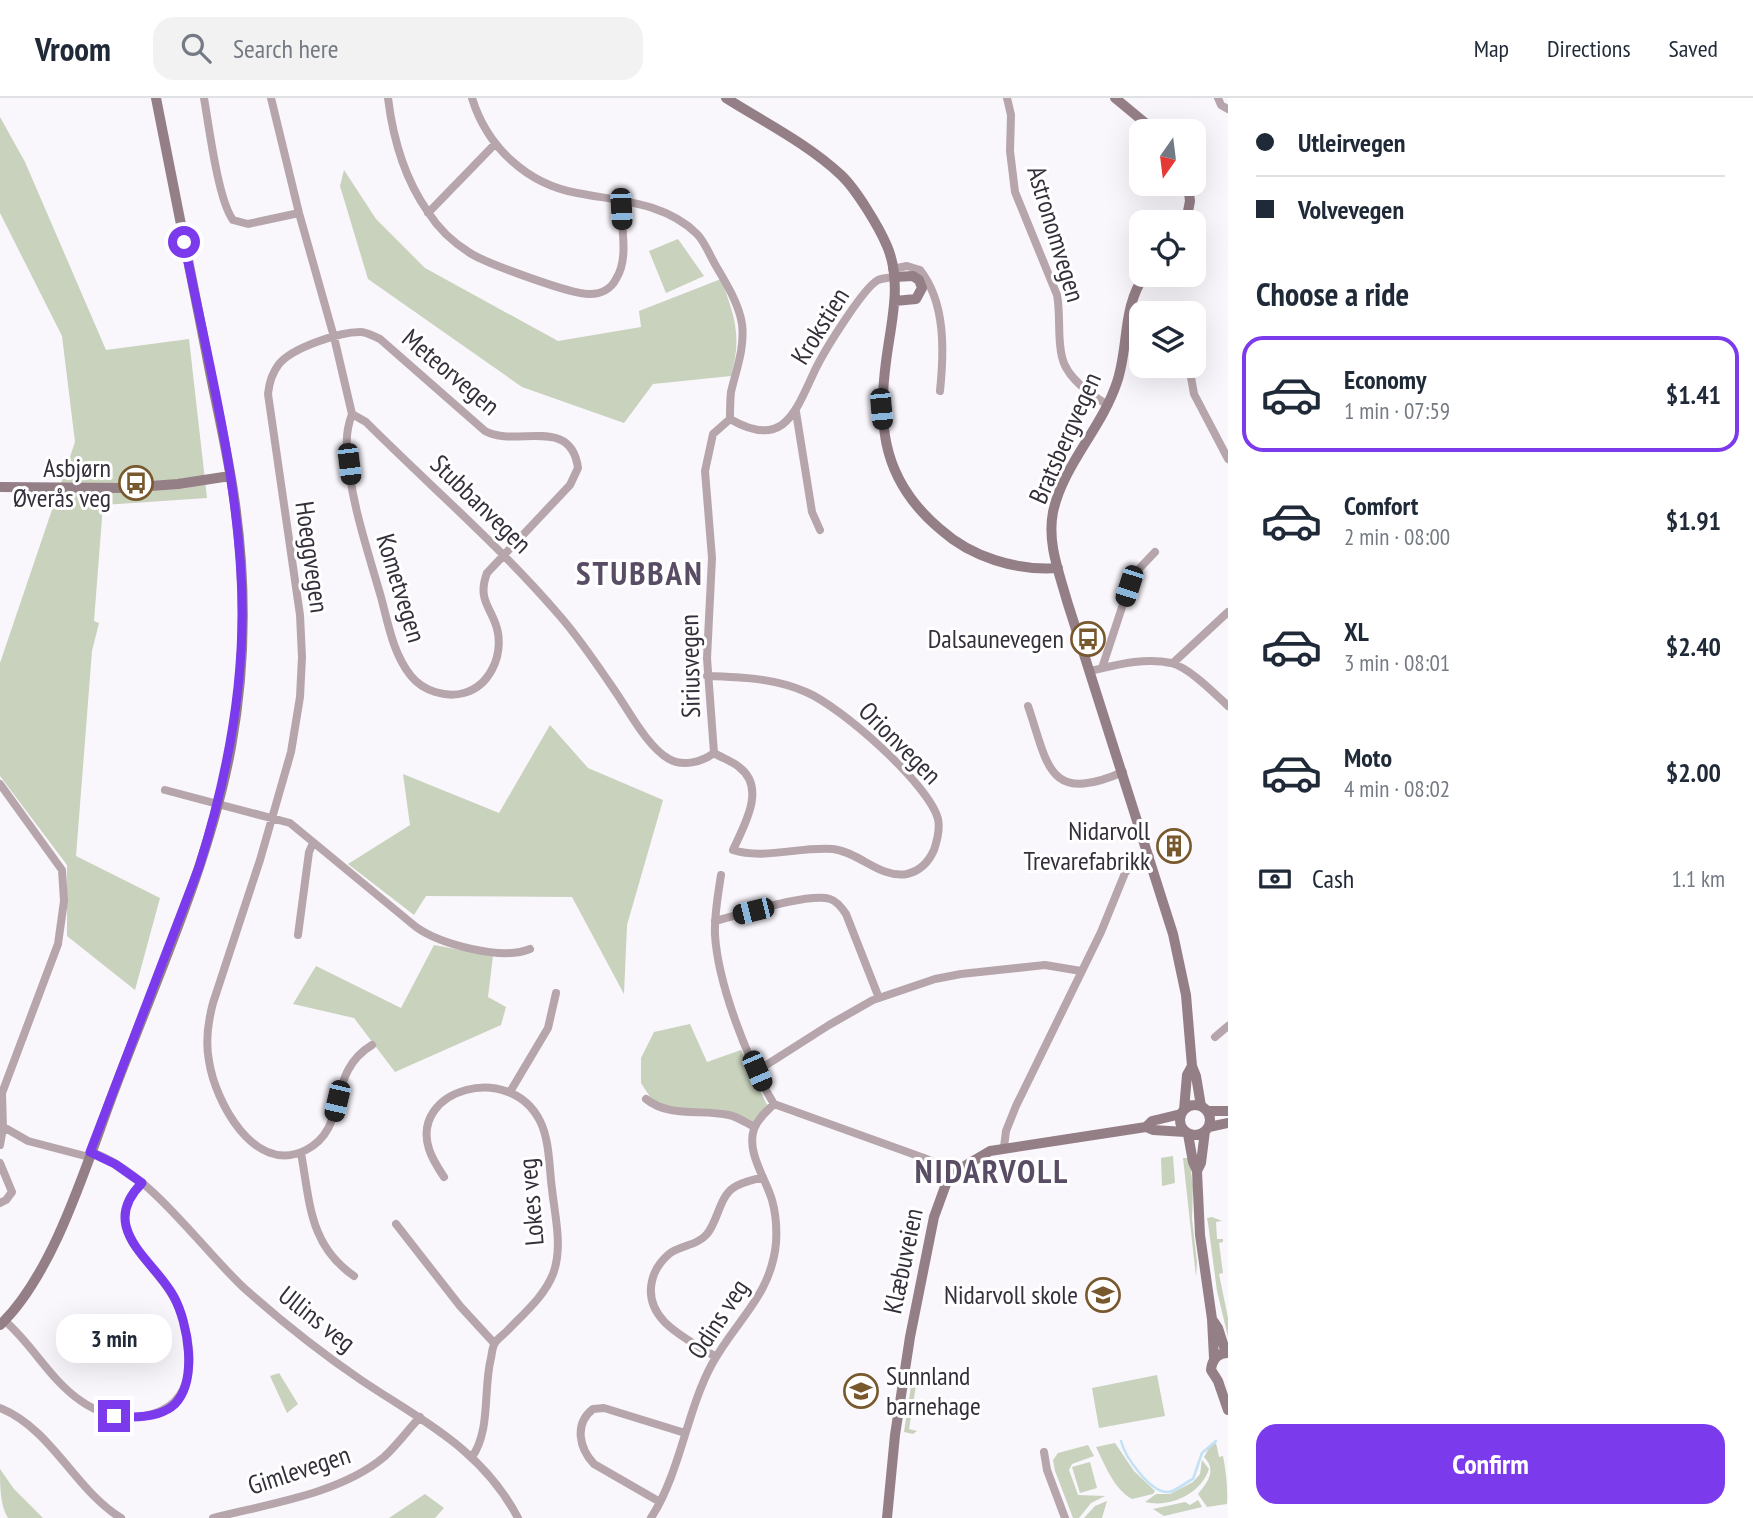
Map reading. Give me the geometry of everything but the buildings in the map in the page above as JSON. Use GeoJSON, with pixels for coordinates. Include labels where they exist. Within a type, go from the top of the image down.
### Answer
{"type":"FeatureCollection","features":[{"type":"Feature","properties":{"kind":"main road"},"geometry":{"type":"LineString","coordinates":[[2,1323],[32,1284],[46,1260],[90,1154],[199,867],[218,805],[235,722],[242,630],[240,552],[230,476],[156,98]]}},
{"type":"Feature","properties":{"kind":"main road"},"geometry":{"type":"LineString","coordinates":[[726,98],[805,148],[841,175],[856,194],[887,247],[893,273],[895,301],[883,379],[881,409],[884,437],[900,482],[920,513],[950,538],[989,558],[1026,568],[1058,568]]}},
{"type":"Feature","properties":{"kind":"main road"},"geometry":{"type":"LineString","coordinates":[[1115,98],[1140,119]]}},
{"type":"Feature","properties":{"kind":"main road"},"geometry":{"type":"LineString","coordinates":[[893,273],[913,276],[922,288],[916,299],[895,301]]}},
{"type":"Feature","properties":{"kind":"main road","name":"Bratsbergvegen"},"geometry":{"type":"LineString","coordinates":[[1139,287],[1132,301],[1118,381],[1108,405],[1056,501],[1051,536],[1058,568],[1096,670],[1123,772],[1181,965],[1192,1066],[1204,1109]]}},
{"type":"Feature","properties":{"kind":"main road"},"geometry":{"type":"LineString","coordinates":[[0,487],[122,488],[230,476]]}},
{"type":"Feature","properties":{"kind":"main road","name":"Bratsbergvegen"},"geometry":{"type":"LineString","coordinates":[[1182,1112],[1187,1075],[1192,1066]]}},
{"type":"Feature","properties":{"kind":"main road"},"geometry":{"type":"LineString","coordinates":[[1228,1111],[1193,1105],[1182,1112],[1180,1124],[1186,1133],[1197,1171],[1200,1235],[1212,1319],[1214,1359],[1211,1370],[1223,1382],[1228,1410]]}},
{"type":"Feature","properties":{"kind":"main road"},"geometry":{"type":"LineString","coordinates":[[1197,1171],[1202,1163],[1210,1118],[1204,1109]]}},
{"type":"Feature","properties":{"kind":"main road","name":"Klæbuveien"},"geometry":{"type":"LineString","coordinates":[[1146,1127],[1152,1121],[1182,1112]]}},
{"type":"Feature","properties":{"kind":"main road"},"geometry":{"type":"LineString","coordinates":[[1186,1133],[1196,1136],[1207,1129],[1228,1123]]}},
{"type":"Feature","properties":{"kind":"main road","name":"Klæbuveien"},"geometry":{"type":"LineString","coordinates":[[887,1518],[900,1401],[922,1272],[939,1199],[946,1184],[956,1172],[982,1155],[1003,1147],[1146,1127],[1186,1133]]}},
{"type":"Feature","properties":{"kind":"main road"},"geometry":{"type":"LineString","coordinates":[[1212,1319],[1227,1353],[1214,1359]]}},
{"type":"Feature","properties":{"kind":"street"},"geometry":{"type":"LineString","coordinates":[[204,98],[228,214],[233,220],[248,224],[299,213]]}},
{"type":"Feature","properties":{"kind":"street"},"geometry":{"type":"LineString","coordinates":[[271,98],[352,414]]}},
{"type":"Feature","properties":{"kind":"street"},"geometry":{"type":"LineString","coordinates":[[388,98],[397,147],[405,172],[428,212],[452,239],[482,259],[575,292],[592,294],[611,287],[620,272],[623,252],[621,201]]}},
{"type":"Feature","properties":{"kind":"street"},"geometry":{"type":"LineString","coordinates":[[472,98],[482,124],[495,144],[516,165],[544,183],[576,193],[644,204],[674,217],[698,234],[724,280],[742,325],[742,354],[731,395],[730,419],[745,428],[766,432],[782,425],[796,412]]}},
{"type":"Feature","properties":{"kind":"street","name":"Astronomvegen"},"geometry":{"type":"LineString","coordinates":[[1007,98],[1011,115],[1010,151],[1015,192],[1057,295],[1062,359],[1069,372],[1108,405]]}},
{"type":"Feature","properties":{"kind":"street"},"geometry":{"type":"LineString","coordinates":[[1218,98],[1221,105],[1228,109]]}},
{"type":"Feature","properties":{"kind":"street"},"geometry":{"type":"LineString","coordinates":[[428,212],[495,144]]}},
{"type":"Feature","properties":{"kind":"street"},"geometry":{"type":"LineString","coordinates":[[893,273],[907,266],[920,270],[936,300],[943,353],[940,391]]}},
{"type":"Feature","properties":{"kind":"street","name":"Krokstien"},"geometry":{"type":"LineString","coordinates":[[796,412],[818,364],[848,317],[877,281],[893,273]]}},
{"type":"Feature","properties":{"kind":"street","name":"Meteorvegen"},"geometry":{"type":"LineString","coordinates":[[334,337],[363,332],[380,339],[494,436],[511,438],[547,435],[568,446],[577,462],[574,479],[503,555]]}},
{"type":"Feature","properties":{"kind":"street","name":"Hoeggvegen"},"geometry":{"type":"LineString","coordinates":[[301,1153],[270,1153],[260,1148],[240,1130],[216,1090],[207,1047],[208,1022],[291,752],[300,697],[302,649],[297,590],[268,394],[272,374],[286,356],[334,337]]}},
{"type":"Feature","properties":{"kind":"street"},"geometry":{"type":"LineString","coordinates":[[1191,378],[1194,394],[1228,459]]}},
{"type":"Feature","properties":{"kind":"street"},"geometry":{"type":"LineString","coordinates":[[796,412],[812,512],[820,530]]}},
{"type":"Feature","properties":{"kind":"street","name":"Kometvegen"},"geometry":{"type":"LineString","coordinates":[[352,414],[347,446],[360,527],[396,650],[412,678],[426,688],[452,695],[466,693],[488,677],[495,666],[499,648],[498,631],[486,607],[484,582],[487,573],[503,555]]}},
{"type":"Feature","properties":{"kind":"street","name":"Stubbanvegen"},"geometry":{"type":"LineString","coordinates":[[352,414],[366,422],[503,555],[562,618],[639,727],[668,759],[686,763],[714,753]]}},
{"type":"Feature","properties":{"kind":"street","name":"Siriusvegen"},"geometry":{"type":"LineString","coordinates":[[714,753],[707,676],[712,558],[705,471],[713,433],[730,419]]}},
{"type":"Feature","properties":{"kind":"street"},"geometry":{"type":"LineString","coordinates":[[1096,670],[1136,572],[1155,552]]}},
{"type":"Feature","properties":{"kind":"street"},"geometry":{"type":"LineString","coordinates":[[1173,663],[1228,612]]}},
{"type":"Feature","properties":{"kind":"street"},"geometry":{"type":"LineString","coordinates":[[1096,670],[1132,662],[1173,663],[1201,681],[1228,706]]}},
{"type":"Feature","properties":{"kind":"street","name":"Orionvegen"},"geometry":{"type":"LineString","coordinates":[[707,676],[775,681],[808,693],[840,712],[875,741],[924,793],[938,820],[931,856],[922,867],[905,874],[879,869],[844,851],[811,848],[745,853],[733,849],[752,804],[753,791],[750,779],[741,767],[714,753]]}},
{"type":"Feature","properties":{"kind":"street"},"geometry":{"type":"LineString","coordinates":[[1028,706],[1051,770],[1060,780],[1085,784],[1123,772]]}},
{"type":"Feature","properties":{"kind":"street"},"geometry":{"type":"LineString","coordinates":[[0,784],[62,870],[64,901],[58,944],[2,1093],[0,1145]]}},
{"type":"Feature","properties":{"kind":"street"},"geometry":{"type":"LineString","coordinates":[[165,790],[290,822],[416,927],[436,939],[450,944],[505,953],[530,949]]}},
{"type":"Feature","properties":{"kind":"street"},"geometry":{"type":"LineString","coordinates":[[298,934],[309,852],[313,843]]}},
{"type":"Feature","properties":{"kind":"street"},"geometry":{"type":"LineString","coordinates":[[1003,1147],[1016,1106],[1065,1009],[1127,870],[1132,864],[1150,857]]}},
{"type":"Feature","properties":{"kind":"street"},"geometry":{"type":"LineString","coordinates":[[721,875],[715,920],[717,954],[724,981],[757,1071],[774,1104],[956,1172]]}},
{"type":"Feature","properties":{"kind":"street"},"geometry":{"type":"LineString","coordinates":[[715,920],[808,898],[831,899],[846,914],[878,998]]}},
{"type":"Feature","properties":{"kind":"street"},"geometry":{"type":"LineString","coordinates":[[757,1071],[829,1025],[878,998],[935,979],[1045,965],[1081,971]]}},
{"type":"Feature","properties":{"kind":"street"},"geometry":{"type":"LineString","coordinates":[[444,1177],[432,1158],[428,1144],[429,1124],[438,1107],[452,1096],[472,1088],[491,1087],[510,1092],[548,1028],[556,993]]}},
{"type":"Feature","properties":{"kind":"street"},"geometry":{"type":"LineString","coordinates":[[1215,1037],[1228,1026]]}},
{"type":"Feature","properties":{"kind":"street"},"geometry":{"type":"LineString","coordinates":[[354,1276],[335,1260],[320,1238],[301,1153],[315,1145],[328,1130],[344,1077],[357,1057],[372,1045]]}},
{"type":"Feature","properties":{"kind":"street","name":"Lokes veg"},"geometry":{"type":"LineString","coordinates":[[495,1343],[544,1291],[553,1273],[557,1249],[543,1127],[532,1108],[510,1092]]}},
{"type":"Feature","properties":{"kind":"street"},"geometry":{"type":"LineString","coordinates":[[646,1099],[654,1106],[668,1111],[728,1115],[755,1127],[774,1104]]}},
{"type":"Feature","properties":{"kind":"street","name":"Ullins veg"},"geometry":{"type":"LineString","coordinates":[[1,1126],[28,1141],[90,1154],[115,1164],[142,1183],[221,1265],[278,1317],[348,1370],[447,1435],[472,1457],[494,1481],[518,1518]]}},
{"type":"Feature","properties":{"kind":"street","name":"Odins veg"},"geometry":{"type":"LineString","coordinates":[[651,1518],[660,1502],[701,1388],[716,1357],[759,1298],[773,1266],[777,1234],[775,1213],[754,1150],[755,1127]]}},
{"type":"Feature","properties":{"kind":"street"},"geometry":{"type":"LineString","coordinates":[[0,1163],[12,1192],[0,1203]]}},
{"type":"Feature","properties":{"kind":"street"},"geometry":{"type":"LineString","coordinates":[[716,1357],[658,1316],[651,1300],[653,1279],[660,1263],[670,1253],[698,1242],[707,1234],[731,1190],[763,1177]]}},
{"type":"Feature","properties":{"kind":"street"},"geometry":{"type":"LineString","coordinates":[[2,1323],[65,1388],[96,1410],[114,1416],[131,1417],[158,1413],[174,1404],[185,1383],[187,1343],[183,1318],[174,1297],[135,1245],[127,1228],[128,1202],[142,1183]]}},
{"type":"Feature","properties":{"kind":"street"},"geometry":{"type":"LineString","coordinates":[[396,1224],[460,1306],[495,1343],[488,1370],[481,1440],[472,1457]]}},
{"type":"Feature","properties":{"kind":"street"},"geometry":{"type":"LineString","coordinates":[[0,1408],[18,1418],[41,1437],[99,1500],[121,1518]]}},
{"type":"Feature","properties":{"kind":"street"},"geometry":{"type":"LineString","coordinates":[[660,1502],[594,1464],[580,1439],[583,1421],[593,1409],[604,1408],[685,1433]]}},
{"type":"Feature","properties":{"kind":"street","name":"Gimlevegen"},"geometry":{"type":"LineString","coordinates":[[213,1518],[306,1494],[353,1478],[385,1456],[420,1417]]}},
{"type":"Feature","properties":{"kind":"street"},"geometry":{"type":"LineString","coordinates":[[1044,1452],[1047,1470],[1065,1518]]}},
{"type":"Feature","properties":{"kind":"green space"},"geometry":{"type":"Polygon","coordinates":[[[0,117],[25,162],[106,350],[189,339],[207,498],[103,505],[94,621],[99,623],[92,651],[76,856],[160,898],[135,990],[67,936],[67,865],[0,776],[0,663],[75,442],[62,336],[0,213],[0,117]]]}},
{"type":"Feature","properties":{"kind":"green space"},"geometry":{"type":"Polygon","coordinates":[[[344,170],[376,219],[425,268],[558,341],[641,327],[639,311],[721,279],[735,327],[736,349],[731,376],[653,384],[624,423],[522,387],[368,279],[340,186],[344,170]]]}},
{"type":"Feature","properties":{"kind":"green space"},"geometry":{"type":"Polygon","coordinates":[[[678,239],[704,276],[666,293],[649,251],[678,239]]]}},
{"type":"Feature","properties":{"kind":"green space"},"geometry":{"type":"Polygon","coordinates":[[[550,725],[588,768],[663,800],[627,925],[624,994],[572,897],[426,896],[414,915],[348,864],[410,825],[403,774],[499,813],[550,725]]]}},
{"type":"Feature","properties":{"kind":"green space"},"geometry":{"type":"Polygon","coordinates":[[[434,945],[493,956],[488,997],[506,1007],[501,1025],[395,1072],[354,1018],[293,1004],[316,966],[401,1008],[434,945]]]}},
{"type":"Feature","properties":{"kind":"green space"},"geometry":{"type":"Polygon","coordinates":[[[690,1024],[707,1062],[741,1050],[767,1105],[751,1124],[726,1114],[673,1110],[654,1103],[641,1083],[641,1058],[654,1032],[690,1024]]]}},
{"type":"Feature","properties":{"kind":"green space"},"geometry":{"type":"Polygon","coordinates":[[[1173,1156],[1175,1183],[1162,1186],[1161,1158],[1173,1156]]]}},
{"type":"Feature","properties":{"kind":"green space"},"geometry":{"type":"Polygon","coordinates":[[[1183,1158],[1189,1158],[1193,1185],[1192,1219],[1196,1277],[1183,1158]]]}},
{"type":"Feature","properties":{"kind":"green space"},"geometry":{"type":"Polygon","coordinates":[[[1207,1218],[1222,1221],[1216,1222],[1217,1239],[1223,1239],[1223,1242],[1219,1243],[1223,1273],[1219,1274],[1228,1318],[1228,1337],[1217,1291],[1207,1218]]]}},
{"type":"Feature","properties":{"kind":"green space"},"geometry":{"type":"Polygon","coordinates":[[[279,1373],[298,1404],[287,1413],[270,1376],[279,1373]]]}},
{"type":"Feature","properties":{"kind":"green space"},"geometry":{"type":"Polygon","coordinates":[[[913,1373],[918,1373],[909,1429],[917,1431],[913,1434],[904,1432],[913,1373]]]}},
{"type":"Feature","properties":{"kind":"green space"},"geometry":{"type":"Polygon","coordinates":[[[1157,1375],[1165,1416],[1099,1428],[1092,1388],[1157,1375]]]}},
{"type":"Feature","properties":{"kind":"green space"},"geometry":{"type":"Polygon","coordinates":[[[1115,1443],[1134,1471],[1155,1491],[1153,1494],[1132,1499],[1115,1483],[1096,1447],[1115,1443]]]}},
{"type":"Feature","properties":{"kind":"green space"},"geometry":{"type":"Polygon","coordinates":[[[1216,1443],[1219,1457],[1223,1456],[1227,1504],[1207,1507],[1198,1494],[1208,1480],[1210,1471],[1204,1457],[1216,1443]]]}},
{"type":"Feature","properties":{"kind":"green space"},"geometry":{"type":"Polygon","coordinates":[[[1088,1445],[1094,1456],[1072,1464],[1069,1470],[1078,1495],[1105,1496],[1091,1503],[1079,1518],[1073,1518],[1053,1460],[1058,1453],[1088,1445]]]}},
{"type":"Feature","properties":{"kind":"green space"},"geometry":{"type":"Polygon","coordinates":[[[1202,1460],[1209,1469],[1205,1478],[1192,1492],[1174,1501],[1145,1502],[1156,1494],[1170,1494],[1193,1482],[1200,1474],[1202,1460]]]}},
{"type":"Feature","properties":{"kind":"green space"},"geometry":{"type":"Polygon","coordinates":[[[1090,1462],[1097,1488],[1080,1493],[1072,1467],[1090,1462]]]}},
{"type":"Feature","properties":{"kind":"green space"},"geometry":{"type":"Polygon","coordinates":[[[0,1469],[14,1489],[43,1518],[8,1518],[2,1501],[0,1469]]]}},
{"type":"Feature","properties":{"kind":"green space"},"geometry":{"type":"Polygon","coordinates":[[[425,1494],[444,1508],[435,1518],[389,1518],[425,1494]]]}},
{"type":"Feature","properties":{"kind":"green space"},"geometry":{"type":"Polygon","coordinates":[[[1198,1500],[1202,1507],[1164,1516],[1153,1509],[1185,1502],[1190,1505],[1198,1500]]]}},
{"type":"Feature","properties":{"kind":"green space"},"geometry":{"type":"Polygon","coordinates":[[[1107,1501],[1102,1518],[1084,1518],[1095,1506],[1107,1501]]]}},
{"type":"Feature","properties":{"kind":"waterway"},"geometry":{"type":"LineString","coordinates":[[1121,1441],[1133,1465],[1147,1481],[1154,1487],[1169,1492],[1193,1479],[1202,1453],[1216,1441]]}},
{"type":"Feature","properties":{"kind":"place","name":"Asbjørn Øverås veg"},"geometry":{"type":"Point","coordinates":[136,483]}},
{"type":"Feature","properties":{"kind":"place","name":"Dalsaunevegen"},"geometry":{"type":"Point","coordinates":[1088,639]}},
{"type":"Feature","properties":{"kind":"place","name":"Nidarvoll Trevarefabrikk"},"geometry":{"type":"Point","coordinates":[1174,846]}},
{"type":"Feature","properties":{"kind":"place","name":"Nidarvoll skole"},"geometry":{"type":"Point","coordinates":[1103,1295]}},
{"type":"Feature","properties":{"kind":"place","name":"Sunnland barnehage"},"geometry":{"type":"Point","coordinates":[861,1391]}},
{"type":"Feature","properties":{"kind":"district","name":"STUBBAN"},"geometry":{"type":"Point","coordinates":[640,573]}},
{"type":"Feature","properties":{"kind":"district","name":"NIDARVOLL"},"geometry":{"type":"Point","coordinates":[992,1171]}},
{"type":"Feature","properties":{"kind":"route"},"geometry":{"type":"LineString","coordinates":[[114,1416],[151,1415],[174,1404],[185,1383],[188,1369],[187,1343],[183,1318],[174,1297],[135,1245],[127,1228],[125,1220],[128,1202],[142,1183],[103,1156],[90,1152],[211,829],[231,745],[241,660],[242,578],[234,496],[184,242]]}}]}
